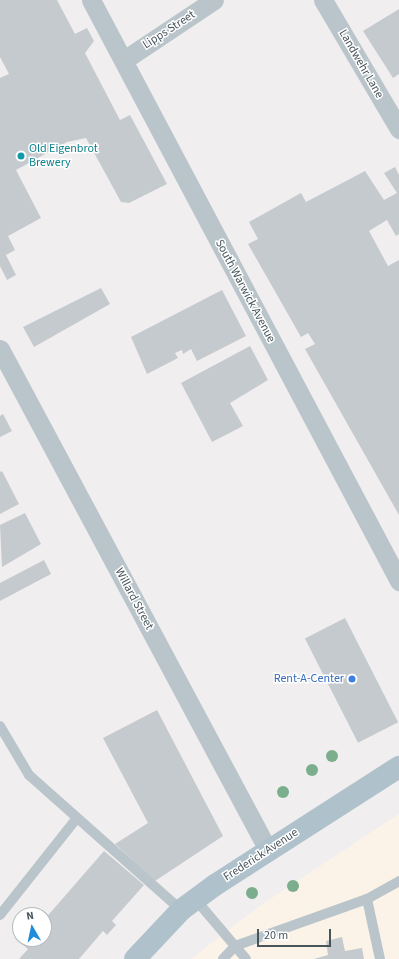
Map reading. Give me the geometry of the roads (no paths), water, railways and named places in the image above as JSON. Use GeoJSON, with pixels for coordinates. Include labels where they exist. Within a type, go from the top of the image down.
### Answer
{"type":"FeatureCollection","features":[{"type":"Feature","properties":{"kind":"main road","name":"Frederick Avenue"},"geometry":{"type":"LineString","coordinates":[[135,959],[189,905],[268,850],[399,767]]}},
{"type":"Feature","properties":{"kind":"street","name":"South Warwick Avenue"},"geometry":{"type":"LineString","coordinates":[[92,0],[399,581]]}},
{"type":"Feature","properties":{"kind":"street","name":"Lipps Street"},"geometry":{"type":"LineString","coordinates":[[124,60],[214,0]]}},
{"type":"Feature","properties":{"kind":"street","name":"Landwehr Lane"},"geometry":{"type":"LineString","coordinates":[[323,0],[399,129]]}},
{"type":"Feature","properties":{"kind":"street","name":"Willard Street"},"geometry":{"type":"LineString","coordinates":[[0,349],[268,850]]}},
{"type":"Feature","properties":{"kind":"lane"},"geometry":{"type":"LineString","coordinates":[[0,726],[29,775],[77,818],[189,905],[235,946],[246,959]]}},
{"type":"Feature","properties":{"kind":"lane"},"geometry":{"type":"LineString","coordinates":[[0,915],[77,818]]}},
{"type":"Feature","properties":{"kind":"lane"},"geometry":{"type":"LineString","coordinates":[[223,959],[235,946],[367,898],[399,881]]}},
{"type":"Feature","properties":{"kind":"lane"},"geometry":{"type":"LineString","coordinates":[[367,898],[380,959]]}},
{"type":"Feature","properties":{"kind":"place","name":"Old Eigenbrot Brewery"},"geometry":{"type":"Point","coordinates":[21,156]}},
{"type":"Feature","properties":{"kind":"place","name":"Rent-A-Center"},"geometry":{"type":"Point","coordinates":[352,679]}}]}
